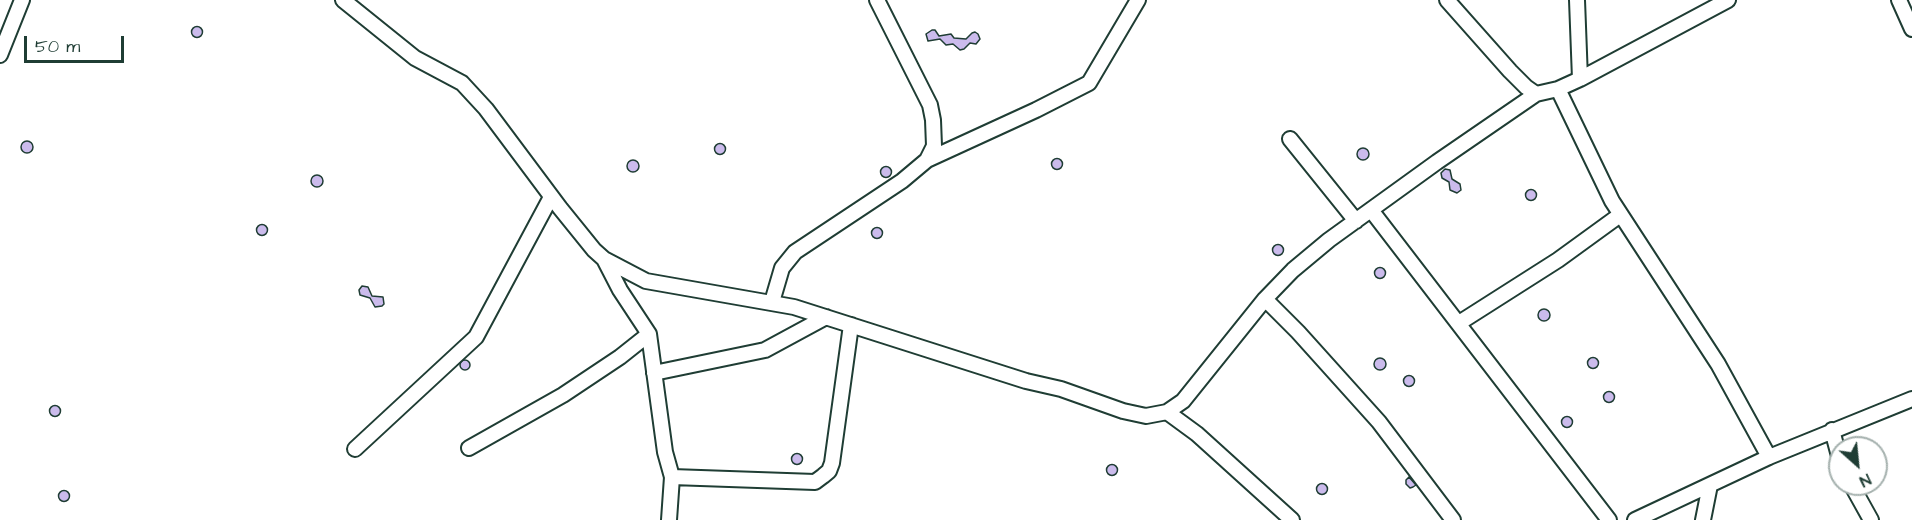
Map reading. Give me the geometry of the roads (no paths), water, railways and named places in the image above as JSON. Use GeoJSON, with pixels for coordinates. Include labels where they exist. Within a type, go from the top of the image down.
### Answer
{"type":"FeatureCollection","features":[{"type":"Feature","properties":{"kind":"street"},"geometry":{"type":"LineString","coordinates":[[0,55],[22,0]]}},
{"type":"Feature","properties":{"kind":"street"},"geometry":{"type":"LineString","coordinates":[[343,0],[415,58],[462,83],[486,109],[551,197],[594,250],[604,259],[646,281],[772,302],[1026,381],[1061,389],[1123,411],[1146,416],[1167,412],[1183,401],[1265,299],[1293,270],[1371,210],[1536,94],[1558,89],[1580,79],[1728,0]]}},
{"type":"Feature","properties":{"kind":"street"},"geometry":{"type":"LineString","coordinates":[[877,0],[930,105],[934,146],[927,160]]}},
{"type":"Feature","properties":{"kind":"street"},"geometry":{"type":"LineString","coordinates":[[772,302],[782,268],[795,252],[902,181],[927,160],[1089,83],[1138,0]]}},
{"type":"Feature","properties":{"kind":"street"},"geometry":{"type":"LineString","coordinates":[[1447,0],[1510,71],[1536,94]]}},
{"type":"Feature","properties":{"kind":"street"},"geometry":{"type":"LineString","coordinates":[[1577,0],[1580,79]]}},
{"type":"Feature","properties":{"kind":"street"},"geometry":{"type":"LineString","coordinates":[[1899,0],[1912,29]]}},
{"type":"Feature","properties":{"kind":"street"},"geometry":{"type":"LineString","coordinates":[[1558,89],[1620,215],[1718,364],[1769,457]]}},
{"type":"Feature","properties":{"kind":"street"},"geometry":{"type":"LineString","coordinates":[[1290,139],[1356,221]]}},
{"type":"Feature","properties":{"kind":"street"},"geometry":{"type":"LineString","coordinates":[[355,449],[476,337],[551,197]]}},
{"type":"Feature","properties":{"kind":"street"},"geometry":{"type":"LineString","coordinates":[[1371,210],[1610,520]]}},
{"type":"Feature","properties":{"kind":"street"},"geometry":{"type":"LineString","coordinates":[[1459,323],[1558,260],[1620,215]]}},
{"type":"Feature","properties":{"kind":"street"},"geometry":{"type":"LineString","coordinates":[[604,259],[620,290],[649,334],[665,453],[672,477],[669,520]]}},
{"type":"Feature","properties":{"kind":"street"},"geometry":{"type":"LineString","coordinates":[[1265,299],[1379,422],[1453,520]]}},
{"type":"Feature","properties":{"kind":"street"},"geometry":{"type":"LineString","coordinates":[[654,373],[765,350],[826,317]]}},
{"type":"Feature","properties":{"kind":"street"},"geometry":{"type":"LineString","coordinates":[[672,477],[815,482],[829,471],[851,325]]}},
{"type":"Feature","properties":{"kind":"street"},"geometry":{"type":"LineString","coordinates":[[469,448],[563,395],[620,357],[649,334]]}},
{"type":"Feature","properties":{"kind":"street"},"geometry":{"type":"LineString","coordinates":[[1635,520],[1769,457],[1912,399]]}},
{"type":"Feature","properties":{"kind":"street"},"geometry":{"type":"LineString","coordinates":[[1167,412],[1197,434],[1292,520]]}},
{"type":"Feature","properties":{"kind":"street"},"geometry":{"type":"LineString","coordinates":[[1832,430],[1834,436]]}},
{"type":"Feature","properties":{"kind":"street"},"geometry":{"type":"LineString","coordinates":[[1703,520],[1710,484]]}},
{"type":"Feature","properties":{"kind":"street"},"geometry":{"type":"LineString","coordinates":[[1858,496],[1871,520]]}}]}
